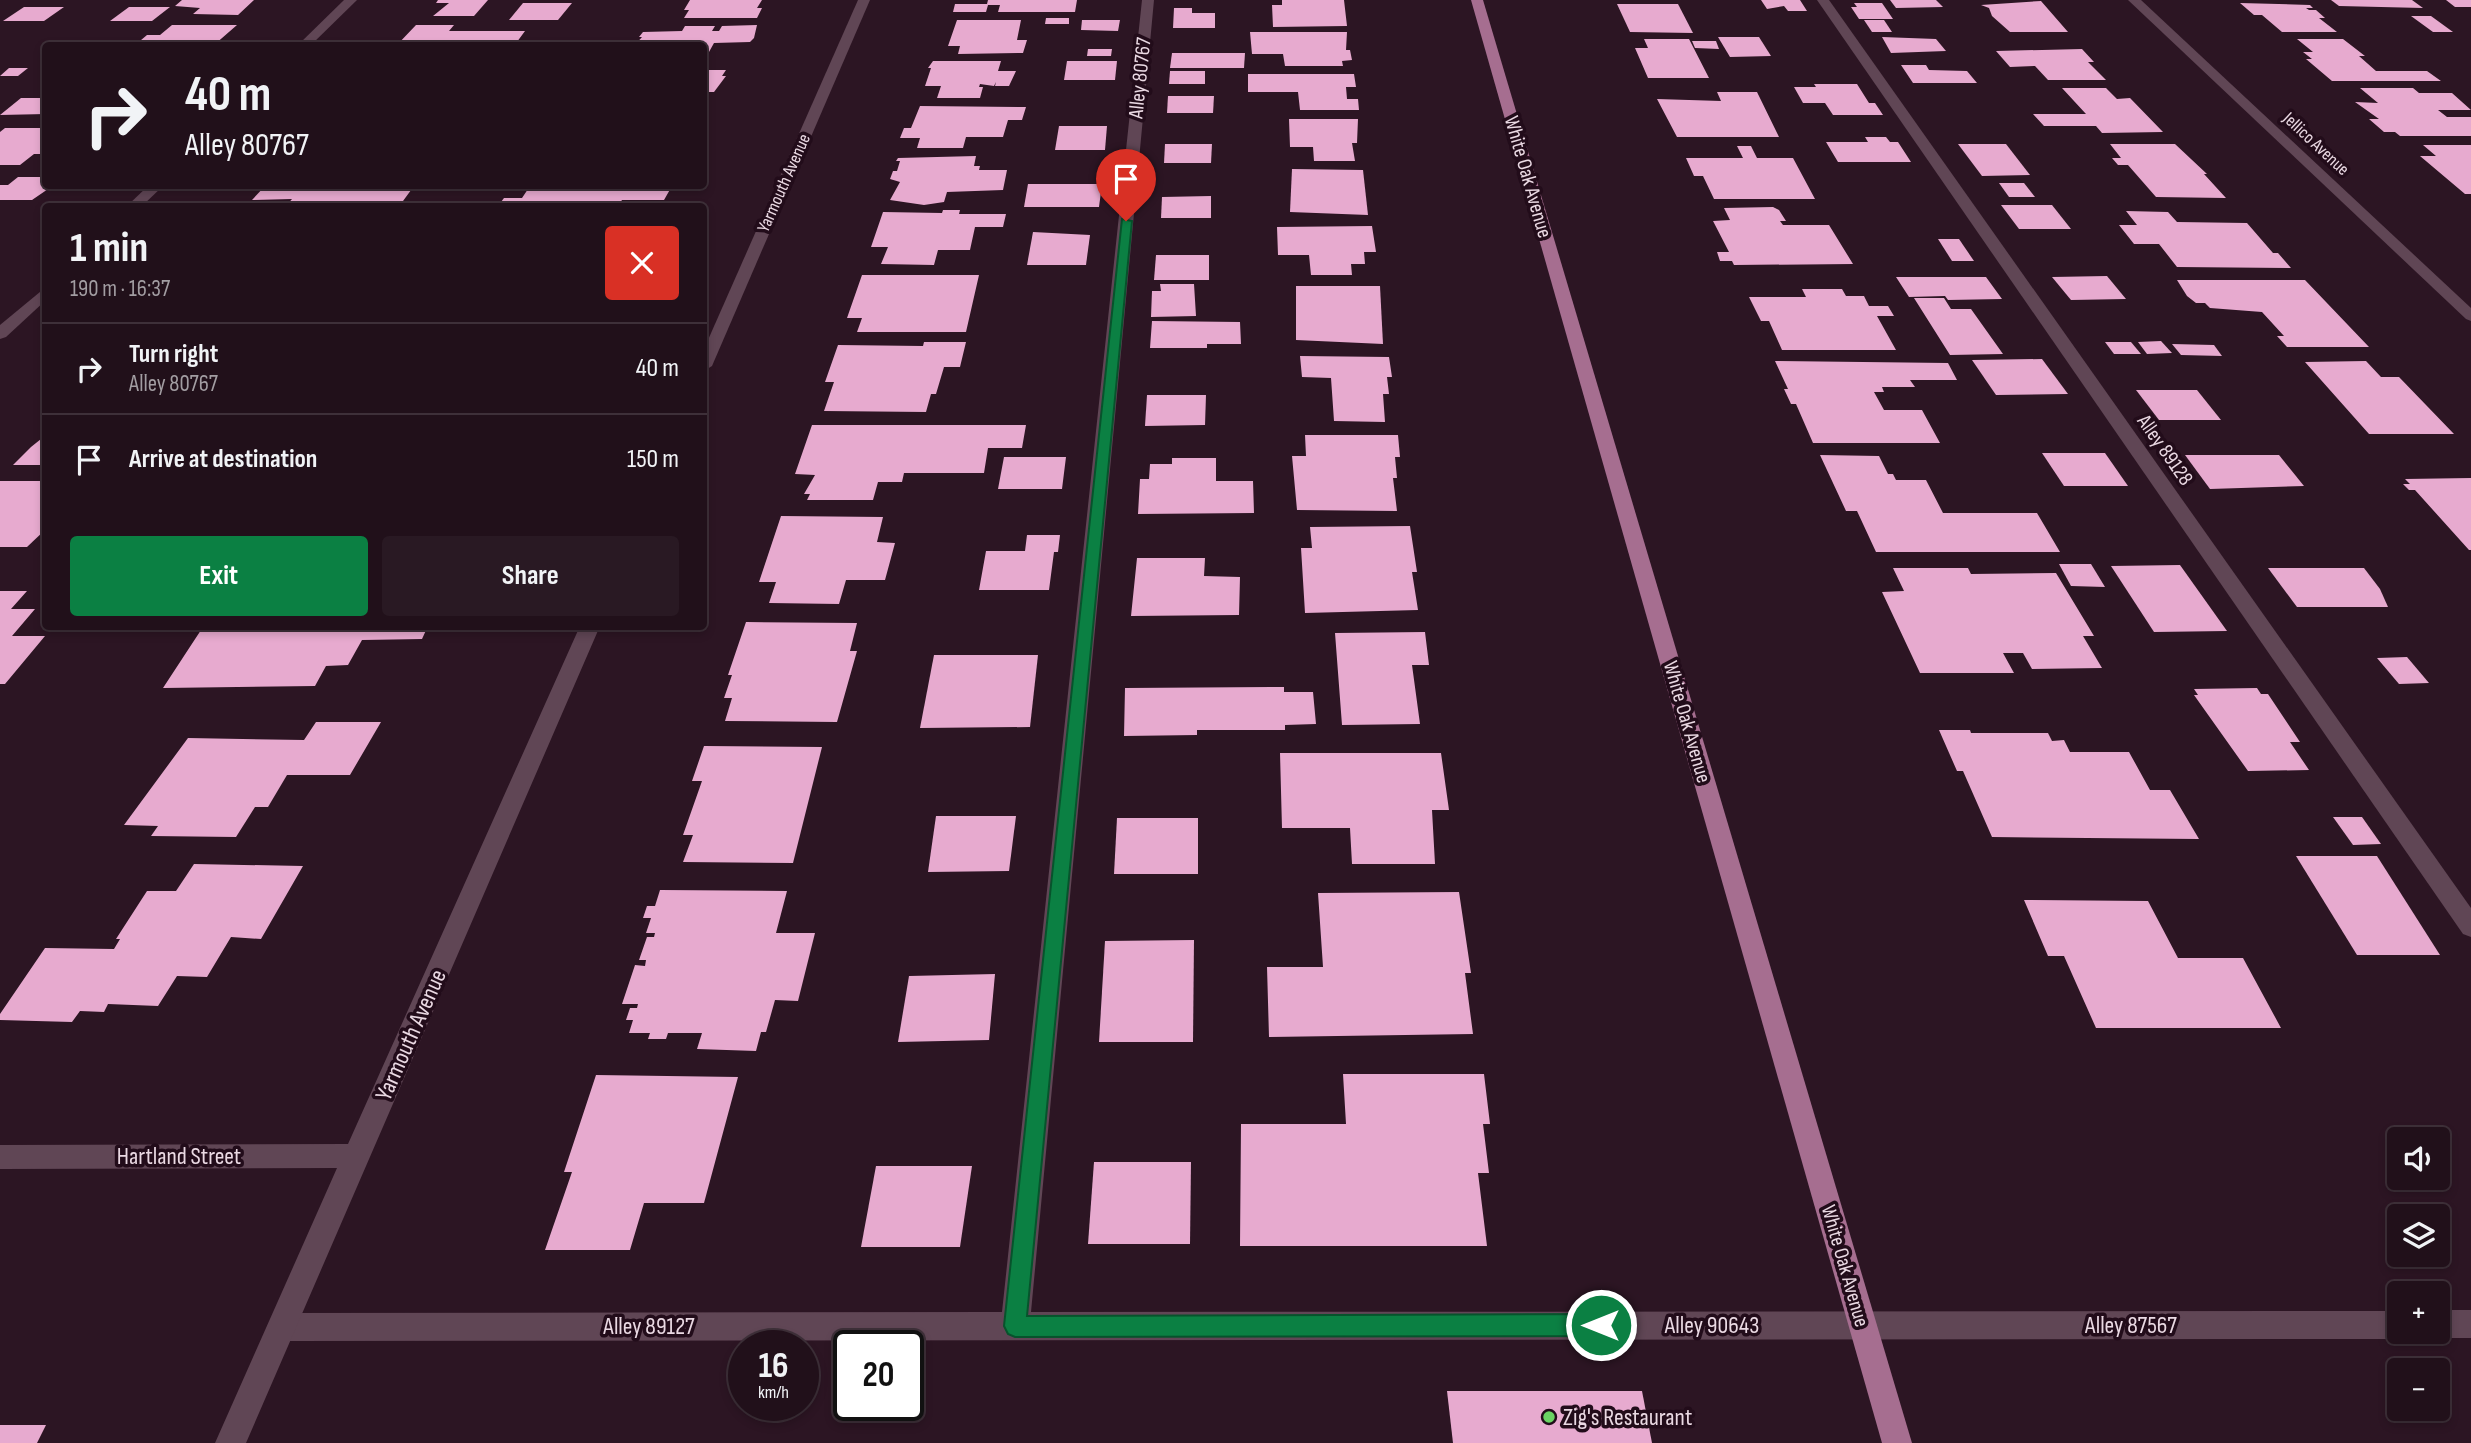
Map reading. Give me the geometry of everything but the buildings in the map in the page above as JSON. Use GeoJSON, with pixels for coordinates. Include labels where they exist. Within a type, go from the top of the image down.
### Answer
{"type":"FeatureCollection","features":[{"type":"Feature","properties":{"kind":"main road","name":"White Oak Avenue"},"geometry":{"type":"LineString","coordinates":[[1477,0],[1897,1443]]}},
{"type":"Feature","properties":{"kind":"street"},"geometry":{"type":"LineString","coordinates":[[307,42],[351,0]]}},
{"type":"Feature","properties":{"kind":"street","name":"Yarmouth Avenue"},"geometry":{"type":"LineString","coordinates":[[707,359],[863,0]]}},
{"type":"Feature","properties":{"kind":"street","name":"Alley 80767"},"geometry":{"type":"LineString","coordinates":[[1015,1326],[1148,0]]}},
{"type":"Feature","properties":{"kind":"street","name":"Alley 89128"},"geometry":{"type":"LineString","coordinates":[[1823,0],[2471,927]]}},
{"type":"Feature","properties":{"kind":"street","name":"Jellico Avenue"},"geometry":{"type":"LineString","coordinates":[[2134,0],[2471,316]]}},
{"type":"Feature","properties":{"kind":"street"},"geometry":{"type":"LineString","coordinates":[[137,203],[153,189]]}},
{"type":"Feature","properties":{"kind":"street"},"geometry":{"type":"LineString","coordinates":[[0,334],[42,295]]}},
{"type":"Feature","properties":{"kind":"street","name":"Yarmouth Avenue"},"geometry":{"type":"LineString","coordinates":[[230,1443],[588,630]]}},
{"type":"Feature","properties":{"kind":"street","name":"Hartland Street"},"geometry":{"type":"LineString","coordinates":[[0,1157],[358,1156]]}},
{"type":"Feature","properties":{"kind":"street"},"geometry":{"type":"LineString","coordinates":[[2450,1324],[2471,1324]]}},
{"type":"Feature","properties":{"kind":"street","name":"Alley 90643"},"geometry":{"type":"LineString","coordinates":[[1015,1326],[1862,1325]]}},
{"type":"Feature","properties":{"kind":"street","name":"Alley 87567"},"geometry":{"type":"LineString","coordinates":[[1862,1325],[2387,1325]]}},
{"type":"Feature","properties":{"kind":"street","name":"Alley 89127"},"geometry":{"type":"LineString","coordinates":[[282,1326],[1015,1326]]}},
{"type":"Feature","properties":{"kind":"place","name":"Zig's Restaurant"},"geometry":{"type":"Point","coordinates":[1549,1417]}},
{"type":"Feature","properties":{"kind":"route"},"geometry":{"type":"LineString","coordinates":[[1126,221],[1015,1326],[1601,1325]]}}]}
